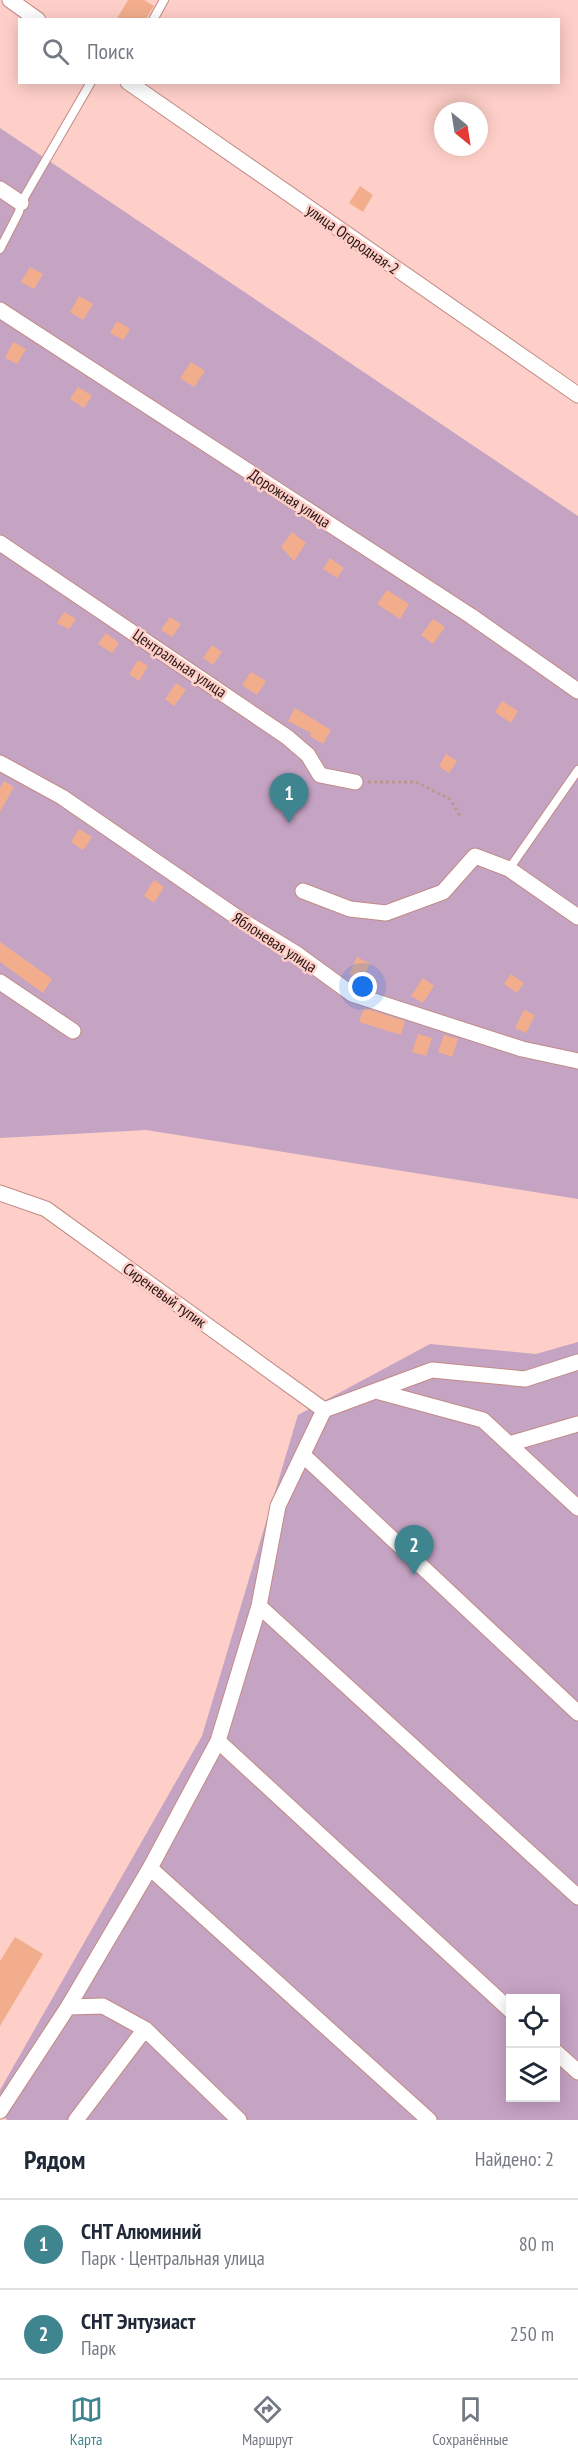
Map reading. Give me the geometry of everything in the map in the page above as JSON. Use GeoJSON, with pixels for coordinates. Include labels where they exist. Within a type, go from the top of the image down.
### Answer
{"type":"FeatureCollection","features":[{"type":"Feature","properties":{"kind":"street"},"geometry":{"type":"LineString","coordinates":[[10,0],[35,18]]}},
{"type":"Feature","properties":{"kind":"street","name":"улица Огородная-2"},"geometry":{"type":"LineString","coordinates":[[131,84],[578,395]]}},
{"type":"Feature","properties":{"kind":"street"},"geometry":{"type":"LineString","coordinates":[[0,189],[21,203]]}},
{"type":"Feature","properties":{"kind":"street","name":"Дорожная улица"},"geometry":{"type":"LineString","coordinates":[[0,310],[471,616],[578,691]]}},
{"type":"Feature","properties":{"kind":"street","name":"Центральная улица"},"geometry":{"type":"LineString","coordinates":[[0,543],[287,737],[308,755],[320,774],[355,782]]}},
{"type":"Feature","properties":{"kind":"street","name":"Яблоневая улица"},"geometry":{"type":"LineString","coordinates":[[0,763],[62,797],[241,920],[297,954],[352,994],[522,1049],[576,1057]]}},
{"type":"Feature","properties":{"kind":"street"},"geometry":{"type":"LineString","coordinates":[[303,891],[350,909],[386,913],[443,892],[475,856],[509,869],[578,917]]}},
{"type":"Feature","properties":{"kind":"street"},"geometry":{"type":"LineString","coordinates":[[0,982],[73,1031]]}},
{"type":"Feature","properties":{"kind":"street","name":"Сиреневый тупик"},"geometry":{"type":"LineString","coordinates":[[0,1193],[46,1209],[324,1410]]}},
{"type":"Feature","properties":{"kind":"street"},"geometry":{"type":"LineString","coordinates":[[0,2111],[68,2007],[150,1868],[219,1740],[259,1606],[278,1506],[324,1410],[432,1370],[525,1378],[578,1362]]}},
{"type":"Feature","properties":{"kind":"street"},"geometry":{"type":"LineString","coordinates":[[376,1391],[483,1420],[578,1508]]}},
{"type":"Feature","properties":{"kind":"street"},"geometry":{"type":"LineString","coordinates":[[509,1444],[578,1424]]}},
{"type":"Feature","properties":{"kind":"street"},"geometry":{"type":"LineString","coordinates":[[303,1455],[578,1713]]}},
{"type":"Feature","properties":{"kind":"street"},"geometry":{"type":"LineString","coordinates":[[259,1606],[578,1897]]}},
{"type":"Feature","properties":{"kind":"street"},"geometry":{"type":"LineString","coordinates":[[219,1740],[506,2006]]}},
{"type":"Feature","properties":{"kind":"street"},"geometry":{"type":"LineString","coordinates":[[150,1868],[429,2120]]}},
{"type":"Feature","properties":{"kind":"street"},"geometry":{"type":"LineString","coordinates":[[68,2007],[103,2006],[144,2029],[239,2120]]}},
{"type":"Feature","properties":{"kind":"street"},"geometry":{"type":"LineString","coordinates":[[76,2120],[144,2029]]}},
{"type":"Feature","properties":{"kind":"street"},"geometry":{"type":"LineString","coordinates":[[560,2057],[578,2073]]}},
{"type":"Feature","properties":{"kind":"lane"},"geometry":{"type":"LineString","coordinates":[[154,18],[164,0]]}},
{"type":"Feature","properties":{"kind":"lane"},"geometry":{"type":"LineString","coordinates":[[0,249],[19,212],[21,203],[90,84]]}},
{"type":"Feature","properties":{"kind":"lane"},"geometry":{"type":"LineString","coordinates":[[509,869],[578,770]]}},
{"type":"Feature","properties":{"kind":"path"},"geometry":{"type":"LineString","coordinates":[[355,782],[416,782],[450,799],[460,816]]}},
{"type":"Feature","properties":{"kind":"shaded area"},"geometry":{"type":"Polygon","coordinates":[[[0,128],[578,516],[578,1199],[146,1130],[0,1138],[0,128]]]}},
{"type":"Feature","properties":{"kind":"shaded area"},"geometry":{"type":"Polygon","coordinates":[[[578,1342],[578,2120],[7,2120],[0,2110],[0,2090],[202,1736],[298,1415],[430,1344],[536,1354],[578,1342]]]}},
{"type":"Feature","properties":{"kind":"building"},"geometry":{"type":"Polygon","coordinates":[[[128,0],[144,0],[154,6],[146,18],[117,18],[128,0]]]}},
{"type":"Feature","properties":{"kind":"building"},"geometry":{"type":"Polygon","coordinates":[[[360,186],[373,195],[363,212],[349,203],[360,186]]]}},
{"type":"Feature","properties":{"kind":"building"},"geometry":{"type":"Polygon","coordinates":[[[30,267],[43,274],[34,289],[21,282],[30,267]]]}},
{"type":"Feature","properties":{"kind":"building"},"geometry":{"type":"Polygon","coordinates":[[[79,296],[93,304],[83,320],[70,312],[79,296]]]}},
{"type":"Feature","properties":{"kind":"building"},"geometry":{"type":"Polygon","coordinates":[[[117,321],[130,329],[123,340],[110,333],[117,321]]]}},
{"type":"Feature","properties":{"kind":"building"},"geometry":{"type":"Polygon","coordinates":[[[13,342],[26,349],[17,364],[5,358],[13,342]]]}},
{"type":"Feature","properties":{"kind":"building"},"geometry":{"type":"Polygon","coordinates":[[[191,362],[205,371],[194,387],[180,378],[191,362]]]}},
{"type":"Feature","properties":{"kind":"building"},"geometry":{"type":"Polygon","coordinates":[[[78,387],[92,396],[84,408],[70,399],[78,387]]]}},
{"type":"Feature","properties":{"kind":"building"},"geometry":{"type":"Polygon","coordinates":[[[292,532],[306,543],[294,561],[281,547],[292,532]]]}},
{"type":"Feature","properties":{"kind":"building"},"geometry":{"type":"Polygon","coordinates":[[[330,558],[344,568],[337,578],[323,569],[330,558]]]}},
{"type":"Feature","properties":{"kind":"building"},"geometry":{"type":"Polygon","coordinates":[[[387,590],[409,604],[400,619],[377,604],[387,590]]]}},
{"type":"Feature","properties":{"kind":"building"},"geometry":{"type":"Polygon","coordinates":[[[64,612],[76,619],[69,629],[57,623],[64,612]]]}},
{"type":"Feature","properties":{"kind":"building"},"geometry":{"type":"Polygon","coordinates":[[[170,617],[181,624],[172,637],[161,630],[170,617]]]}},
{"type":"Feature","properties":{"kind":"building"},"geometry":{"type":"Polygon","coordinates":[[[433,619],[445,627],[433,644],[421,635],[433,619]]]}},
{"type":"Feature","properties":{"kind":"building"},"geometry":{"type":"Polygon","coordinates":[[[106,633],[119,643],[112,653],[98,644],[106,633]]]}},
{"type":"Feature","properties":{"kind":"building"},"geometry":{"type":"Polygon","coordinates":[[[212,645],[222,652],[213,665],[203,658],[212,645]]]}},
{"type":"Feature","properties":{"kind":"building"},"geometry":{"type":"Polygon","coordinates":[[[138,660],[148,666],[139,681],[129,674],[138,660]]]}},
{"type":"Feature","properties":{"kind":"building"},"geometry":{"type":"Polygon","coordinates":[[[251,672],[266,681],[257,695],[242,685],[251,672]]]}},
{"type":"Feature","properties":{"kind":"building"},"geometry":{"type":"Polygon","coordinates":[[[176,683],[186,690],[174,706],[165,699],[176,683]]]}},
{"type":"Feature","properties":{"kind":"building"},"geometry":{"type":"Polygon","coordinates":[[[502,701],[518,711],[511,723],[495,712],[502,701]]]}},
{"type":"Feature","properties":{"kind":"building"},"geometry":{"type":"Polygon","coordinates":[[[295,708],[331,730],[323,744],[310,736],[311,733],[288,721],[295,708]]]}},
{"type":"Feature","properties":{"kind":"building"},"geometry":{"type":"Polygon","coordinates":[[[446,754],[457,761],[449,773],[439,766],[446,754]]]}},
{"type":"Feature","properties":{"kind":"building"},"geometry":{"type":"Polygon","coordinates":[[[4,781],[14,787],[0,812],[0,788],[4,781]]]}},
{"type":"Feature","properties":{"kind":"building"},"geometry":{"type":"Polygon","coordinates":[[[79,829],[92,837],[83,850],[71,842],[79,829]]]}},
{"type":"Feature","properties":{"kind":"building"},"geometry":{"type":"Polygon","coordinates":[[[154,880],[164,887],[154,903],[144,896],[154,880]]]}},
{"type":"Feature","properties":{"kind":"building"},"geometry":{"type":"Polygon","coordinates":[[[0,942],[52,979],[43,993],[0,962],[0,942]]]}},
{"type":"Feature","properties":{"kind":"building"},"geometry":{"type":"Polygon","coordinates":[[[357,957],[370,964],[362,980],[349,974],[357,957]]]}},
{"type":"Feature","properties":{"kind":"building"},"geometry":{"type":"Polygon","coordinates":[[[511,974],[524,983],[517,993],[504,984],[511,974]]]}},
{"type":"Feature","properties":{"kind":"building"},"geometry":{"type":"Polygon","coordinates":[[[423,978],[434,986],[423,1003],[411,996],[423,978]]]}},
{"type":"Feature","properties":{"kind":"building"},"geometry":{"type":"Polygon","coordinates":[[[364,1008],[405,1021],[401,1035],[359,1022],[364,1008]]]}},
{"type":"Feature","properties":{"kind":"building"},"geometry":{"type":"Polygon","coordinates":[[[524,1010],[535,1015],[526,1033],[515,1028],[524,1010]]]}},
{"type":"Feature","properties":{"kind":"building"},"geometry":{"type":"Polygon","coordinates":[[[418,1034],[432,1038],[426,1056],[412,1052],[418,1034]]]}},
{"type":"Feature","properties":{"kind":"building"},"geometry":{"type":"Polygon","coordinates":[[[444,1035],[458,1039],[452,1057],[438,1052],[444,1035]]]}},
{"type":"Feature","properties":{"kind":"building"},"geometry":{"type":"Polygon","coordinates":[[[15,1937],[43,1954],[0,2026],[0,1961],[15,1937]]]}},
{"type":"Feature","properties":{"kind":"place","name":"СНТ Алюминий"},"geometry":{"type":"Point","coordinates":[289,823]}},
{"type":"Feature","properties":{"kind":"place","name":"СНТ Энтузиаст"},"geometry":{"type":"Point","coordinates":[414,1575]}}]}
